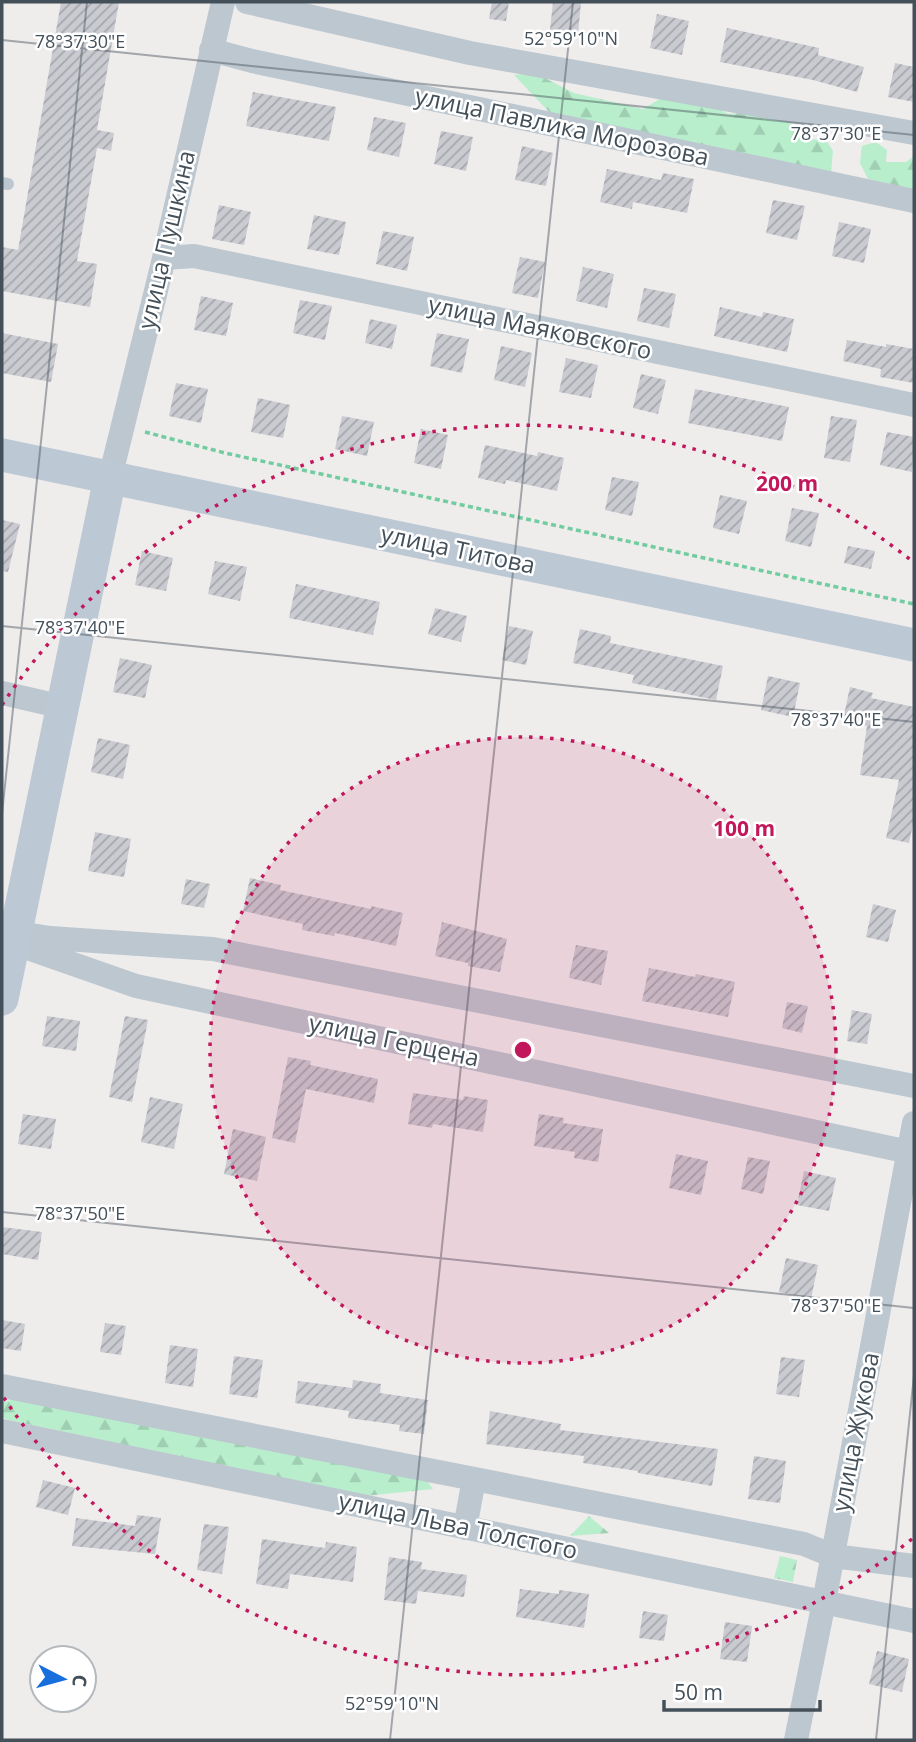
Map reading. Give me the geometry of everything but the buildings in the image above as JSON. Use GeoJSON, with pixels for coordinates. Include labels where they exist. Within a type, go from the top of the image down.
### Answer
{"type":"FeatureCollection","features":[{"type":"Feature","properties":{"kind":"main road","name":"улица Титова"},"geometry":{"type":"LineString","coordinates":[[2,455],[914,645]]}},
{"type":"Feature","properties":{"kind":"main road"},"geometry":{"type":"LineString","coordinates":[[2,999],[8,936],[63,708],[110,478]]}},
{"type":"Feature","properties":{"kind":"street","name":"улица Пушкина"},"geometry":{"type":"LineString","coordinates":[[110,478],[223,2]]}},
{"type":"Feature","properties":{"kind":"street"},"geometry":{"type":"LineString","coordinates":[[247,2],[470,53],[914,134]]}},
{"type":"Feature","properties":{"kind":"street","name":"улица Павлика Морозова"},"geometry":{"type":"LineString","coordinates":[[211,50],[252,61],[914,201]]}},
{"type":"Feature","properties":{"kind":"street","name":"улица Маяковского"},"geometry":{"type":"LineString","coordinates":[[164,258],[194,256],[914,405]]}},
{"type":"Feature","properties":{"kind":"street"},"geometry":{"type":"LineString","coordinates":[[2,693],[63,708]]}},
{"type":"Feature","properties":{"kind":"street"},"geometry":{"type":"LineString","coordinates":[[8,936],[213,949],[914,1086]]}},
{"type":"Feature","properties":{"kind":"street","name":"улица Герцена"},"geometry":{"type":"LineString","coordinates":[[8,936],[136,986],[911,1153]]}},
{"type":"Feature","properties":{"kind":"street","name":"улица Жукова"},"geometry":{"type":"LineString","coordinates":[[796,1740],[911,1153],[914,1122]]}},
{"type":"Feature","properties":{"kind":"street","name":"улица Льва Толстого"},"geometry":{"type":"LineString","coordinates":[[2,1386],[804,1544],[833,1556],[914,1566]]}},
{"type":"Feature","properties":{"kind":"street","name":"улица Льва Толстого"},"geometry":{"type":"LineString","coordinates":[[2,1431],[914,1621]]}},
{"type":"Feature","properties":{"kind":"street"},"geometry":{"type":"LineString","coordinates":[[465,1528],[474,1479]]}},
{"type":"Feature","properties":{"kind":"path"},"geometry":{"type":"LineString","coordinates":[[126,413],[146,433],[225,453],[914,604]]}},
{"type":"Feature","properties":{"kind":"green space"},"geometry":{"type":"Polygon","coordinates":[[[535,73],[574,93],[643,109],[663,97],[708,102],[728,114],[757,112],[789,119],[802,141],[825,138],[833,151],[831,172],[552,115],[514,75],[535,73]]]}},
{"type":"Feature","properties":{"kind":"green space"},"geometry":{"type":"Polygon","coordinates":[[[876,142],[887,150],[886,162],[906,162],[914,156],[914,190],[868,179],[860,163],[862,146],[876,142]]]}},
{"type":"Feature","properties":{"kind":"green space"},"geometry":{"type":"Polygon","coordinates":[[[26,1397],[422,1474],[433,1489],[365,1496],[2,1417],[2,1402],[26,1397]]]}},
{"type":"Feature","properties":{"kind":"green space"},"geometry":{"type":"Polygon","coordinates":[[[589,1516],[609,1533],[570,1536],[589,1516]]]}},
{"type":"Feature","properties":{"kind":"green space"},"geometry":{"type":"Polygon","coordinates":[[[780,1556],[797,1560],[793,1582],[774,1578],[780,1556]]]}}]}
